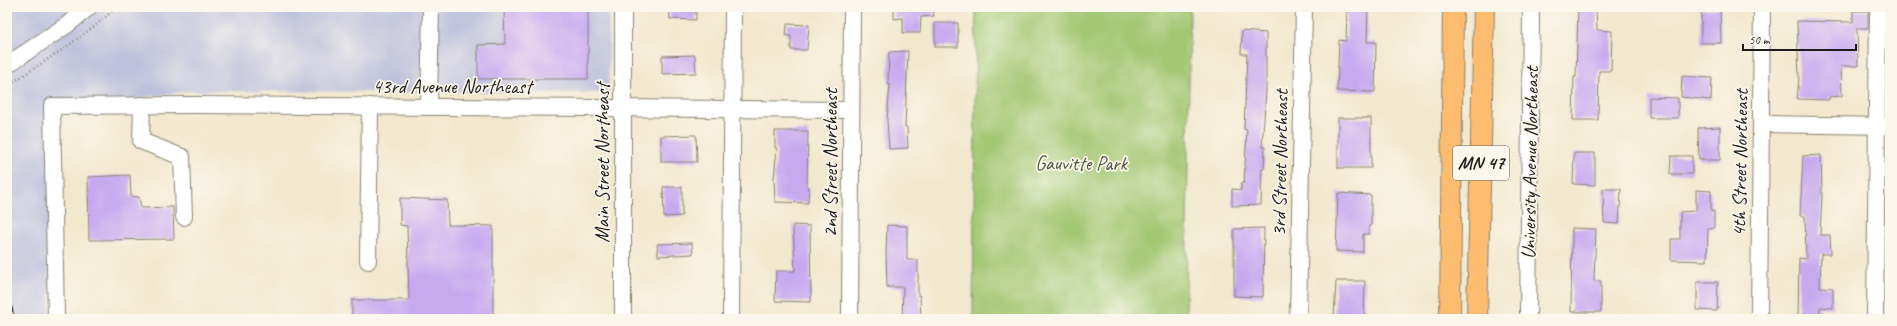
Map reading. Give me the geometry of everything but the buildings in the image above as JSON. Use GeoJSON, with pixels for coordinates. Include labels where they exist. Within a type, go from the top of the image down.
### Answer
{"type":"FeatureCollection","features":[{"type":"Feature","properties":{"kind":"main road","name":"MN 47"},"geometry":{"type":"LineString","coordinates":[[1450,319],[1453,7]]}},
{"type":"Feature","properties":{"kind":"main road","name":"MN 47"},"geometry":{"type":"LineString","coordinates":[[1477,319],[1484,7]]}},
{"type":"Feature","properties":{"kind":"street"},"geometry":{"type":"LineString","coordinates":[[7,65],[89,7]]}},
{"type":"Feature","properties":{"kind":"street"},"geometry":{"type":"LineString","coordinates":[[430,107],[431,7]]}},
{"type":"Feature","properties":{"kind":"street","name":"Main Street Northeast"},"geometry":{"type":"LineString","coordinates":[[623,7],[623,319]]}},
{"type":"Feature","properties":{"kind":"street"},"geometry":{"type":"LineString","coordinates":[[731,319],[733,7]]}},
{"type":"Feature","properties":{"kind":"street","name":"2nd Street Northeast"},"geometry":{"type":"LineString","coordinates":[[850,319],[852,7]]}},
{"type":"Feature","properties":{"kind":"street","name":"3rd Street Northeast"},"geometry":{"type":"LineString","coordinates":[[1298,319],[1304,7]]}},
{"type":"Feature","properties":{"kind":"street","name":"University Avenue Northeast"},"geometry":{"type":"LineString","coordinates":[[1528,319],[1531,7]]}},
{"type":"Feature","properties":{"kind":"street","name":"4th Street Northeast"},"geometry":{"type":"LineString","coordinates":[[1759,319],[1762,7]]}},
{"type":"Feature","properties":{"kind":"street"},"geometry":{"type":"LineString","coordinates":[[1875,319],[1883,126],[1878,7]]}},
{"type":"Feature","properties":{"kind":"street"},"geometry":{"type":"LineString","coordinates":[[142,105],[141,141],[182,158],[184,217]]}},
{"type":"Feature","properties":{"kind":"street","name":"43rd Avenue Northeast"},"geometry":{"type":"LineString","coordinates":[[56,319],[52,106],[370,106],[851,110]]}},
{"type":"Feature","properties":{"kind":"street"},"geometry":{"type":"LineString","coordinates":[[368,261],[370,106]]}},
{"type":"Feature","properties":{"kind":"street"},"geometry":{"type":"LineString","coordinates":[[1761,124],[1883,126]]}},
{"type":"Feature","properties":{"kind":"path"},"geometry":{"type":"LineString","coordinates":[[7,86],[66,48],[117,7]]}},
{"type":"Feature","properties":{"kind":"shaded area"},"geometry":{"type":"Polygon","coordinates":[[[7,7],[609,7],[609,93],[189,91],[55,110],[49,319],[7,319],[7,7]]]}},
{"type":"Feature","properties":{"kind":"green space","name":"Gauvitte Park"},"geometry":{"type":"Polygon","coordinates":[[[976,7],[1190,7],[1186,319],[973,319],[976,7]]]}},
{"type":"Feature","properties":{"kind":"railway"},"geometry":{"type":"LineString","coordinates":[[7,295],[13,319]]}}]}
